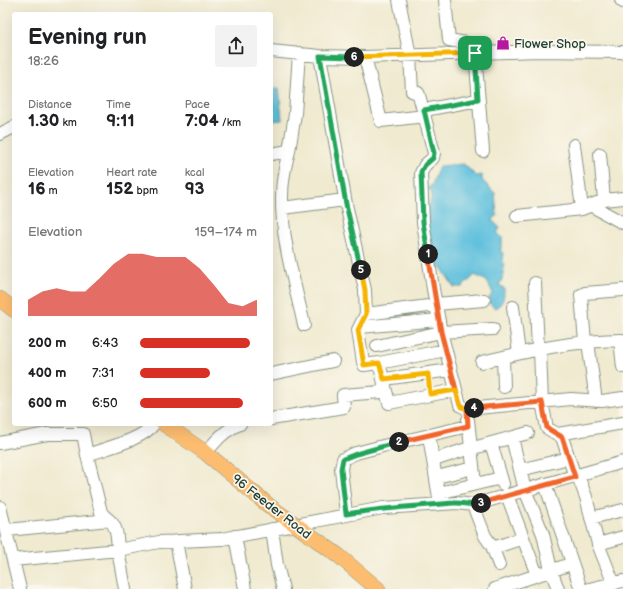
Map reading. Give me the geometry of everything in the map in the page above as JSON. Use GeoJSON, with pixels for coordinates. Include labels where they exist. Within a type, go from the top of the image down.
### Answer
{"type":"FeatureCollection","features":[{"type":"Feature","properties":{"kind":"main road"},"geometry":{"type":"LineString","coordinates":[[0,298],[12,308]]}},
{"type":"Feature","properties":{"kind":"main road","name":"96 Feeder Road"},"geometry":{"type":"LineString","coordinates":[[167,426],[206,453],[295,526],[339,556],[378,589]]}},
{"type":"Feature","properties":{"kind":"street"},"geometry":{"type":"LineString","coordinates":[[399,0],[410,56],[412,91],[418,93],[425,113],[434,156],[421,172],[423,222],[440,326],[460,405],[467,409],[571,399],[596,401],[623,398]]}},
{"type":"Feature","properties":{"kind":"street"},"geometry":{"type":"LineString","coordinates":[[445,0],[449,40],[466,43],[475,53],[478,100],[484,151]]}},
{"type":"Feature","properties":{"kind":"street"},"geometry":{"type":"LineString","coordinates":[[273,51],[320,56],[365,57],[475,53],[623,52]]}},
{"type":"Feature","properties":{"kind":"street"},"geometry":{"type":"LineString","coordinates":[[298,53],[295,114],[282,188],[282,208],[285,236],[304,325]]}},
{"type":"Feature","properties":{"kind":"street"},"geometry":{"type":"LineString","coordinates":[[320,56],[345,200],[363,279],[366,314],[358,330],[364,365],[446,350]]}},
{"type":"Feature","properties":{"kind":"street"},"geometry":{"type":"LineString","coordinates":[[365,57],[382,121],[425,113],[478,100]]}},
{"type":"Feature","properties":{"kind":"street"},"geometry":{"type":"LineString","coordinates":[[0,134],[12,128]]}},
{"type":"Feature","properties":{"kind":"street"},"geometry":{"type":"LineString","coordinates":[[574,145],[587,208]]}},
{"type":"Feature","properties":{"kind":"street"},"geometry":{"type":"LineString","coordinates":[[273,154],[289,151]]}},
{"type":"Feature","properties":{"kind":"street"},"geometry":{"type":"LineString","coordinates":[[600,154],[604,200]]}},
{"type":"Feature","properties":{"kind":"street"},"geometry":{"type":"LineString","coordinates":[[517,216],[587,208],[604,200],[623,198]]}},
{"type":"Feature","properties":{"kind":"street"},"geometry":{"type":"LineString","coordinates":[[282,208],[345,200]]}},
{"type":"Feature","properties":{"kind":"street"},"geometry":{"type":"LineString","coordinates":[[587,208],[623,223]]}},
{"type":"Feature","properties":{"kind":"street"},"geometry":{"type":"LineString","coordinates":[[535,283],[542,402],[547,428],[562,437],[568,458],[591,518],[598,544],[619,582],[589,589]]}},
{"type":"Feature","properties":{"kind":"street"},"geometry":{"type":"LineString","coordinates":[[596,401],[581,295],[585,293],[623,290]]}},
{"type":"Feature","properties":{"kind":"street"},"geometry":{"type":"LineString","coordinates":[[366,314],[436,304],[484,300]]}},
{"type":"Feature","properties":{"kind":"street"},"geometry":{"type":"LineString","coordinates":[[513,307],[519,353]]}},
{"type":"Feature","properties":{"kind":"street"},"geometry":{"type":"LineString","coordinates":[[377,346],[440,326]]}},
{"type":"Feature","properties":{"kind":"street"},"geometry":{"type":"LineString","coordinates":[[360,328],[440,326],[493,329]]}},
{"type":"Feature","properties":{"kind":"street"},"geometry":{"type":"LineString","coordinates":[[482,362],[519,353],[587,342],[622,340],[623,367]]}},
{"type":"Feature","properties":{"kind":"street"},"geometry":{"type":"LineString","coordinates":[[503,357],[504,386]]}},
{"type":"Feature","properties":{"kind":"street"},"geometry":{"type":"LineString","coordinates":[[273,374],[333,361]]}},
{"type":"Feature","properties":{"kind":"street"},"geometry":{"type":"LineString","coordinates":[[379,363],[389,403],[456,390]]}},
{"type":"Feature","properties":{"kind":"street"},"geometry":{"type":"LineString","coordinates":[[384,382],[451,370]]}},
{"type":"Feature","properties":{"kind":"street"},"geometry":{"type":"LineString","coordinates":[[428,374],[430,394]]}},
{"type":"Feature","properties":{"kind":"street"},"geometry":{"type":"LineString","coordinates":[[273,419],[344,407],[343,396],[381,392],[384,382]]}},
{"type":"Feature","properties":{"kind":"street"},"geometry":{"type":"LineString","coordinates":[[467,409],[470,449],[475,484]]}},
{"type":"Feature","properties":{"kind":"street"},"geometry":{"type":"LineString","coordinates":[[558,434],[623,423]]}},
{"type":"Feature","properties":{"kind":"street"},"geometry":{"type":"LineString","coordinates":[[87,455],[131,439],[149,430],[152,426]]}},
{"type":"Feature","properties":{"kind":"street"},"geometry":{"type":"LineString","coordinates":[[206,453],[214,442],[230,428],[235,426]]}},
{"type":"Feature","properties":{"kind":"street"},"geometry":{"type":"LineString","coordinates":[[346,514],[341,469],[343,459],[383,446],[468,426]]}},
{"type":"Feature","properties":{"kind":"street"},"geometry":{"type":"LineString","coordinates":[[434,460],[528,433]]}},
{"type":"Feature","properties":{"kind":"street"},"geometry":{"type":"LineString","coordinates":[[0,443],[47,434],[83,434],[101,512],[104,517],[109,520],[117,533],[118,550],[125,589]]}},
{"type":"Feature","properties":{"kind":"street"},"geometry":{"type":"LineString","coordinates":[[429,436],[440,498]]}},
{"type":"Feature","properties":{"kind":"street"},"geometry":{"type":"LineString","coordinates":[[512,438],[525,490],[543,534],[555,588]]}},
{"type":"Feature","properties":{"kind":"street"},"geometry":{"type":"LineString","coordinates":[[491,443],[506,495],[537,575]]}},
{"type":"Feature","properties":{"kind":"street"},"geometry":{"type":"LineString","coordinates":[[520,470],[568,458]]}},
{"type":"Feature","properties":{"kind":"street"},"geometry":{"type":"LineString","coordinates":[[440,498],[457,503],[473,505],[545,484],[576,477],[623,462]]}},
{"type":"Feature","properties":{"kind":"street"},"geometry":{"type":"LineString","coordinates":[[437,477],[473,468]]}},
{"type":"Feature","properties":{"kind":"street"},"geometry":{"type":"LineString","coordinates":[[13,560],[118,550],[159,542],[222,538],[295,526],[346,514],[440,498],[475,484],[501,478]]}},
{"type":"Feature","properties":{"kind":"street"},"geometry":{"type":"LineString","coordinates":[[545,484],[580,589]]}},
{"type":"Feature","properties":{"kind":"street"},"geometry":{"type":"LineString","coordinates":[[473,505],[485,536],[493,548],[499,565]]}},
{"type":"Feature","properties":{"kind":"street"},"geometry":{"type":"LineString","coordinates":[[0,507],[20,589]]}},
{"type":"Feature","properties":{"kind":"street"},"geometry":{"type":"LineString","coordinates":[[591,518],[622,514]]}},
{"type":"Feature","properties":{"kind":"street"},"geometry":{"type":"LineString","coordinates":[[6,530],[109,520]]}},
{"type":"Feature","properties":{"kind":"street"},"geometry":{"type":"LineString","coordinates":[[272,529],[284,589]]}},
{"type":"Feature","properties":{"kind":"street"},"geometry":{"type":"LineString","coordinates":[[235,536],[245,589]]}},
{"type":"Feature","properties":{"kind":"street"},"geometry":{"type":"LineString","coordinates":[[598,544],[623,537]]}},
{"type":"Feature","properties":{"kind":"street"},"geometry":{"type":"LineString","coordinates":[[493,548],[523,538]]}},
{"type":"Feature","properties":{"kind":"street"},"geometry":{"type":"LineString","coordinates":[[176,541],[185,589]]}},
{"type":"Feature","properties":{"kind":"street"},"geometry":{"type":"LineString","coordinates":[[496,589],[571,564]]}},
{"type":"Feature","properties":{"kind":"water"},"geometry":{"type":"Polygon","coordinates":[[[279,88],[282,120],[273,121],[273,89],[279,88]]]}},
{"type":"Feature","properties":{"kind":"water"},"geometry":{"type":"Polygon","coordinates":[[[464,164],[476,176],[482,175],[482,180],[495,193],[497,216],[492,220],[500,228],[497,233],[502,237],[502,246],[500,251],[503,253],[504,275],[499,285],[504,288],[504,295],[503,300],[495,308],[490,304],[489,298],[493,293],[487,281],[475,275],[462,287],[454,287],[441,267],[433,267],[425,207],[430,204],[432,193],[428,188],[432,185],[439,166],[464,164]]]}},
{"type":"Feature","properties":{"kind":"place","name":"Flower Shop"},"geometry":{"type":"Point","coordinates":[503,43]}},
{"type":"Feature","properties":{"kind":"route"},"geometry":{"type":"LineString","coordinates":[[475,53],[365,57],[320,56],[346,204],[358,252],[365,290],[366,314],[358,330],[363,362],[364,365],[379,363],[384,379],[428,374],[430,394],[456,390],[460,405],[465,409],[542,402],[547,428],[560,434],[562,437],[575,477],[545,484],[470,506],[457,503],[383,508],[346,514],[341,469],[341,462],[343,459],[383,446],[468,426],[467,409],[465,409],[461,407],[460,405],[441,332],[433,289],[423,222],[421,172],[422,168],[434,156],[424,110],[478,100],[475,53]]}}]}
